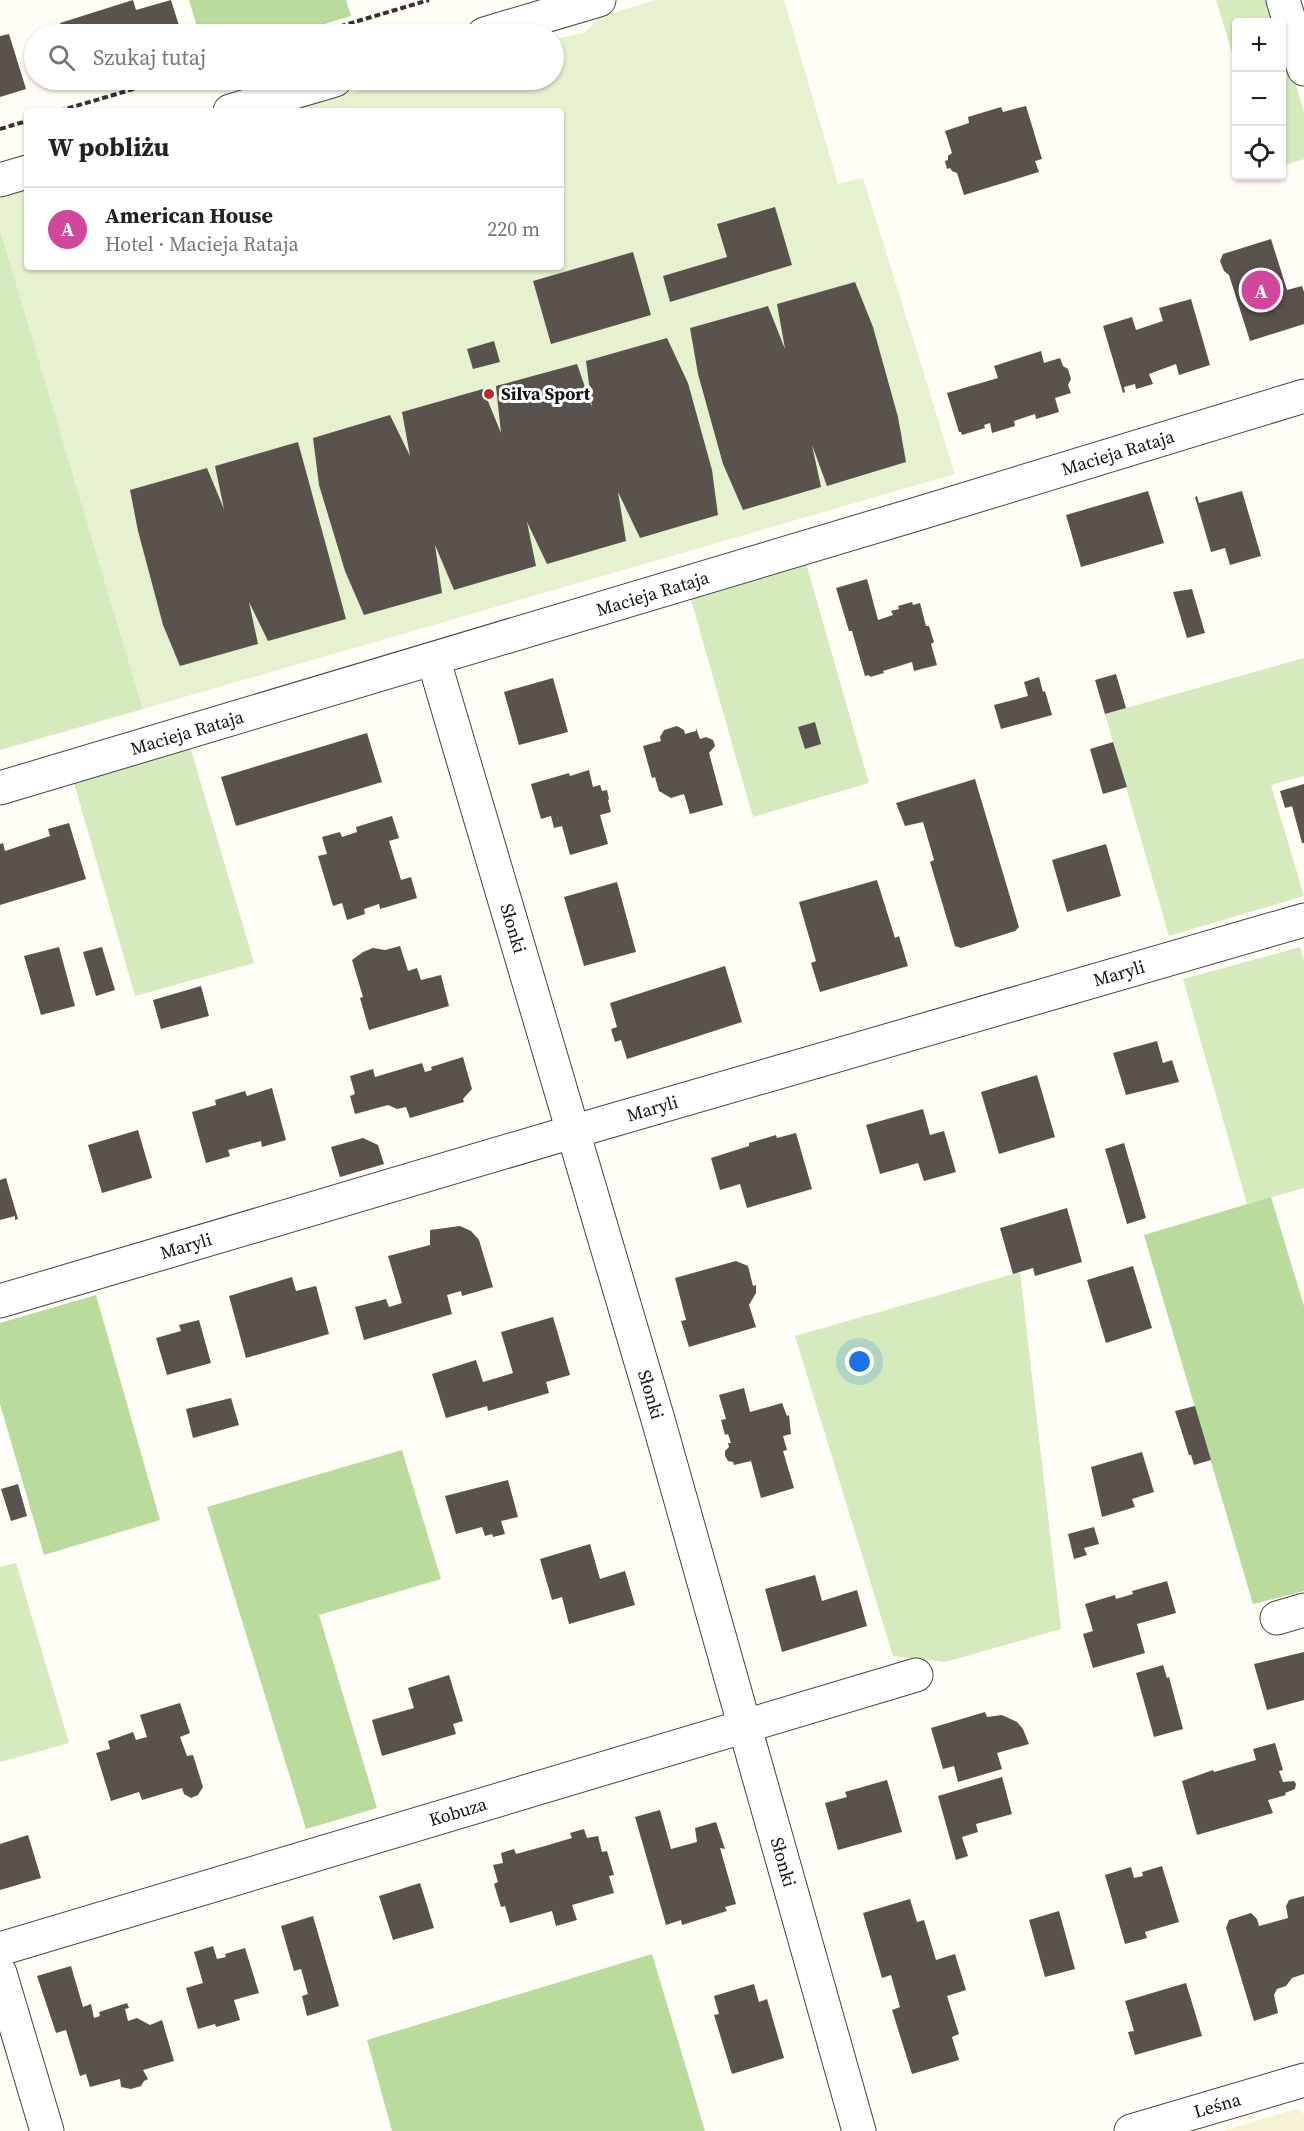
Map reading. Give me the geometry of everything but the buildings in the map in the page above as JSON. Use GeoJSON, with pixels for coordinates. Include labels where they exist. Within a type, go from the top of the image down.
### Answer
{"type":"FeatureCollection","features":[{"type":"Feature","properties":{"kind":"street"},"geometry":{"type":"LineString","coordinates":[[518,24],[599,0]]}},
{"type":"Feature","properties":{"kind":"street"},"geometry":{"type":"LineString","coordinates":[[1283,0],[1304,69]]}},
{"type":"Feature","properties":{"kind":"street"},"geometry":{"type":"LineString","coordinates":[[240,108],[301,90]]}},
{"type":"Feature","properties":{"kind":"street"},"geometry":{"type":"LineString","coordinates":[[0,180],[24,173]]}},
{"type":"Feature","properties":{"kind":"street","name":"Macieja Rataja"},"geometry":{"type":"LineString","coordinates":[[0,788],[434,661],[1304,396]]}},
{"type":"Feature","properties":{"kind":"street","name":"Słonki"},"geometry":{"type":"LineString","coordinates":[[434,661],[657,1416],[859,2131]]}},
{"type":"Feature","properties":{"kind":"street","name":"Maryli"},"geometry":{"type":"LineString","coordinates":[[0,1301],[1304,920]]}},
{"type":"Feature","properties":{"kind":"street","name":"Kobuza"},"geometry":{"type":"LineString","coordinates":[[0,1949],[915,1675]]}},
{"type":"Feature","properties":{"kind":"street"},"geometry":{"type":"LineString","coordinates":[[0,1973],[47,2131]]}},
{"type":"Feature","properties":{"kind":"street","name":"Leśna"},"geometry":{"type":"LineString","coordinates":[[1131,2131],[1304,2080]]}},
{"type":"Feature","properties":{"kind":"path"},"geometry":{"type":"LineString","coordinates":[[348,24],[429,0]]}},
{"type":"Feature","properties":{"kind":"path"},"geometry":{"type":"LineString","coordinates":[[69,108],[130,90]]}},
{"type":"Feature","properties":{"kind":"path"},"geometry":{"type":"LineString","coordinates":[[0,129],[24,122]]}},
{"type":"Feature","properties":{"kind":"shaded area"},"geometry":{"type":"Polygon","coordinates":[[[1296,2109],[1304,2114],[1304,2131],[1223,2131],[1296,2109]]]}},
{"type":"Feature","properties":{"kind":"green space"},"geometry":{"type":"Polygon","coordinates":[[[189,0],[346,0],[351,16],[324,24],[196,24],[189,0]]]}},
{"type":"Feature","properties":{"kind":"green space","name":"Silva Sport"},"geometry":{"type":"Polygon","coordinates":[[[656,0],[784,0],[838,184],[863,178],[955,474],[143,709],[0,229],[0,198],[24,191],[24,270],[564,270],[564,108],[300,108],[360,90],[564,90],[564,37],[585,33],[599,17],[656,0]]]}},
{"type":"Feature","properties":{"kind":"green space"},"geometry":{"type":"Polygon","coordinates":[[[1216,0],[1268,0],[1274,18],[1232,18],[1232,53],[1216,0]]]}},
{"type":"Feature","properties":{"kind":"green space"},"geometry":{"type":"Polygon","coordinates":[[[1286,54],[1304,111],[1304,159],[1286,165],[1286,54]]]}},
{"type":"Feature","properties":{"kind":"green space"},"geometry":{"type":"Polygon","coordinates":[[[0,229],[143,709],[0,750],[0,229]]]}},
{"type":"Feature","properties":{"kind":"green space"},"geometry":{"type":"Polygon","coordinates":[[[806,563],[869,783],[753,817],[690,596],[806,563]]]}},
{"type":"Feature","properties":{"kind":"green space"},"geometry":{"type":"Polygon","coordinates":[[[1304,658],[1304,776],[1271,785],[1304,896],[1169,936],[1105,714],[1304,658]]]}},
{"type":"Feature","properties":{"kind":"green space"},"geometry":{"type":"Polygon","coordinates":[[[189,743],[254,963],[135,996],[72,776],[189,743]]]}},
{"type":"Feature","properties":{"kind":"green space"},"geometry":{"type":"Polygon","coordinates":[[[1300,947],[1304,960],[1304,1188],[1247,1204],[1183,979],[1300,947]]]}},
{"type":"Feature","properties":{"kind":"green space"},"geometry":{"type":"Polygon","coordinates":[[[1271,1197],[1304,1306],[1304,1591],[1253,1604],[1144,1235],[1271,1197]]]}},
{"type":"Feature","properties":{"kind":"green space"},"geometry":{"type":"Polygon","coordinates":[[[1020,1272],[1061,1629],[946,1662],[893,1656],[795,1336],[1020,1272]]]}},
{"type":"Feature","properties":{"kind":"green space"},"geometry":{"type":"Polygon","coordinates":[[[96,1295],[160,1520],[44,1555],[0,1404],[0,1323],[96,1295]]]}},
{"type":"Feature","properties":{"kind":"green space"},"geometry":{"type":"Polygon","coordinates":[[[402,1450],[441,1579],[319,1615],[377,1808],[306,1829],[207,1507],[402,1450]]]}},
{"type":"Feature","properties":{"kind":"green space"},"geometry":{"type":"Polygon","coordinates":[[[16,1563],[69,1743],[0,1762],[0,1567],[16,1563]]]}},
{"type":"Feature","properties":{"kind":"green space"},"geometry":{"type":"Polygon","coordinates":[[[652,1954],[705,2131],[392,2131],[367,2040],[652,1954]]]}},
{"type":"Feature","properties":{"kind":"place","name":"American House"},"geometry":{"type":"Point","coordinates":[1261,290]}},
{"type":"Feature","properties":{"kind":"place","name":"Silva Sport"},"geometry":{"type":"Point","coordinates":[489,394]}}]}
